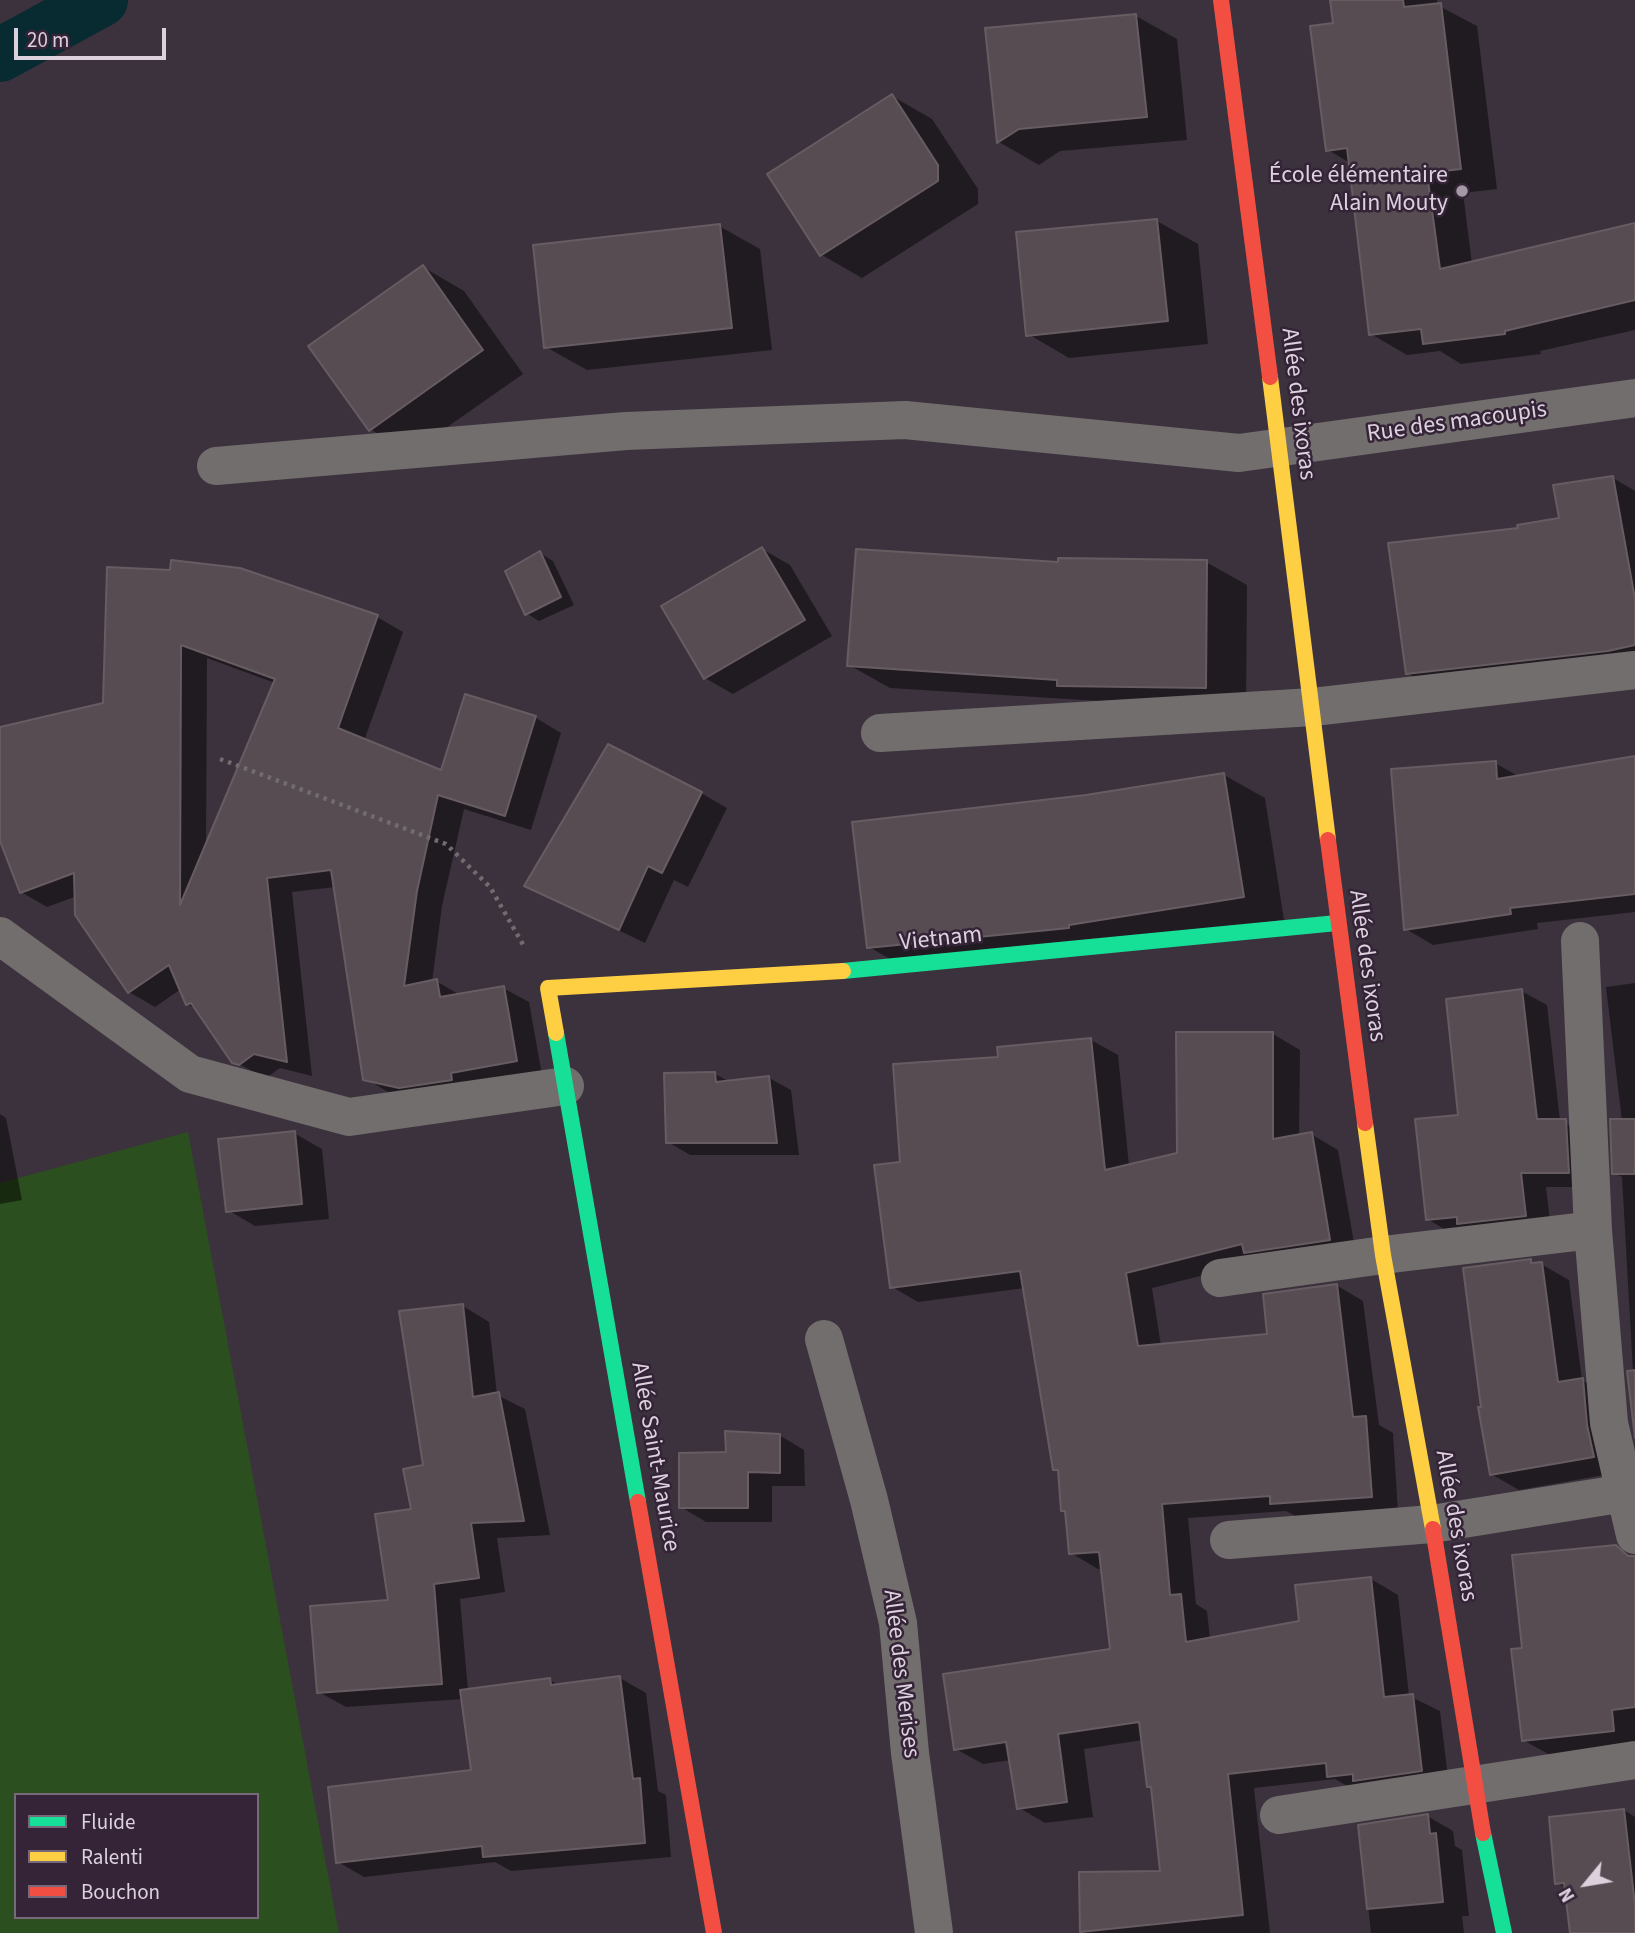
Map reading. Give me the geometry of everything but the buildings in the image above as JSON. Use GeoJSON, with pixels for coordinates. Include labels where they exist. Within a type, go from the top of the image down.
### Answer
{"type":"FeatureCollection","features":[{"type":"Feature","properties":{"kind":"street","name":"Allée des ixoras"},"geometry":{"type":"LineString","coordinates":[[1221,0],[1313,707],[1336,923],[1383,1255],[1432,1524],[1474,1784],[1504,1933]]}},
{"type":"Feature","properties":{"kind":"street","name":"Rue des macoupis"},"geometry":{"type":"LineString","coordinates":[[216,466],[626,431],[905,420],[1238,453],[1635,398]]}},
{"type":"Feature","properties":{"kind":"street"},"geometry":{"type":"LineString","coordinates":[[880,733],[1313,707],[1635,670]]}},
{"type":"Feature","properties":{"kind":"street","name":"Vietnam"},"geometry":{"type":"LineString","coordinates":[[548,988],[866,970],[1336,923]]}},
{"type":"Feature","properties":{"kind":"street"},"geometry":{"type":"LineString","coordinates":[[0,936],[190,1074],[349,1117],[565,1086]]}},
{"type":"Feature","properties":{"kind":"street"},"geometry":{"type":"LineString","coordinates":[[1580,941],[1593,1230],[1609,1423],[1635,1535]]}},
{"type":"Feature","properties":{"kind":"street","name":"Allée Saint-Maurice"},"geometry":{"type":"LineString","coordinates":[[548,988],[714,1933]]}},
{"type":"Feature","properties":{"kind":"street"},"geometry":{"type":"LineString","coordinates":[[1220,1278],[1593,1230]]}},
{"type":"Feature","properties":{"kind":"street","name":"Allée des Merises"},"geometry":{"type":"LineString","coordinates":[[824,1339],[869,1500],[898,1623],[910,1753],[934,1933]]}},
{"type":"Feature","properties":{"kind":"street"},"geometry":{"type":"LineString","coordinates":[[1228,1539],[1432,1524],[1625,1493]]}},
{"type":"Feature","properties":{"kind":"street"},"geometry":{"type":"LineString","coordinates":[[1279,1815],[1635,1760]]}},
{"type":"Feature","properties":{"kind":"path"},"geometry":{"type":"LineString","coordinates":[[220,759],[446,844],[490,887],[548,988]]}},
{"type":"Feature","properties":{"kind":"green space"},"geometry":{"type":"Polygon","coordinates":[[[188,1132],[339,1933],[0,1933],[0,1183],[188,1132]]]}},
{"type":"Feature","properties":{"kind":"waterway"},"geometry":{"type":"LineString","coordinates":[[0,55],[101,0]]}},
{"type":"Feature","properties":{"kind":"traffic: fast"},"geometry":{"type":"LineString","coordinates":[[843,971],[1337,923]]}},
{"type":"Feature","properties":{"kind":"traffic: fast"},"geometry":{"type":"LineString","coordinates":[[556,1033],[638,1502]]}},
{"type":"Feature","properties":{"kind":"traffic: fast"},"geometry":{"type":"LineString","coordinates":[[1483,1833],[1504,1933]]}},
{"type":"Feature","properties":{"kind":"traffic: slow"},"geometry":{"type":"LineString","coordinates":[[1270,377],[1328,840]]}},
{"type":"Feature","properties":{"kind":"traffic: slow"},"geometry":{"type":"LineString","coordinates":[[556,1033],[548,988],[843,971]]}},
{"type":"Feature","properties":{"kind":"traffic: slow"},"geometry":{"type":"LineString","coordinates":[[1365,1123],[1383,1255],[1433,1529]]}},
{"type":"Feature","properties":{"kind":"traffic: jam"},"geometry":{"type":"LineString","coordinates":[[1221,0],[1270,377]]}},
{"type":"Feature","properties":{"kind":"traffic: jam"},"geometry":{"type":"LineString","coordinates":[[1328,840],[1365,1123]]}},
{"type":"Feature","properties":{"kind":"traffic: jam"},"geometry":{"type":"LineString","coordinates":[[638,1502],[714,1933]]}},
{"type":"Feature","properties":{"kind":"traffic: jam"},"geometry":{"type":"LineString","coordinates":[[1433,1529],[1483,1833]]}},
{"type":"Feature","properties":{"kind":"place","name":"École élémentaire Alain Mouty"},"geometry":{"type":"Point","coordinates":[1462,191]}}]}
